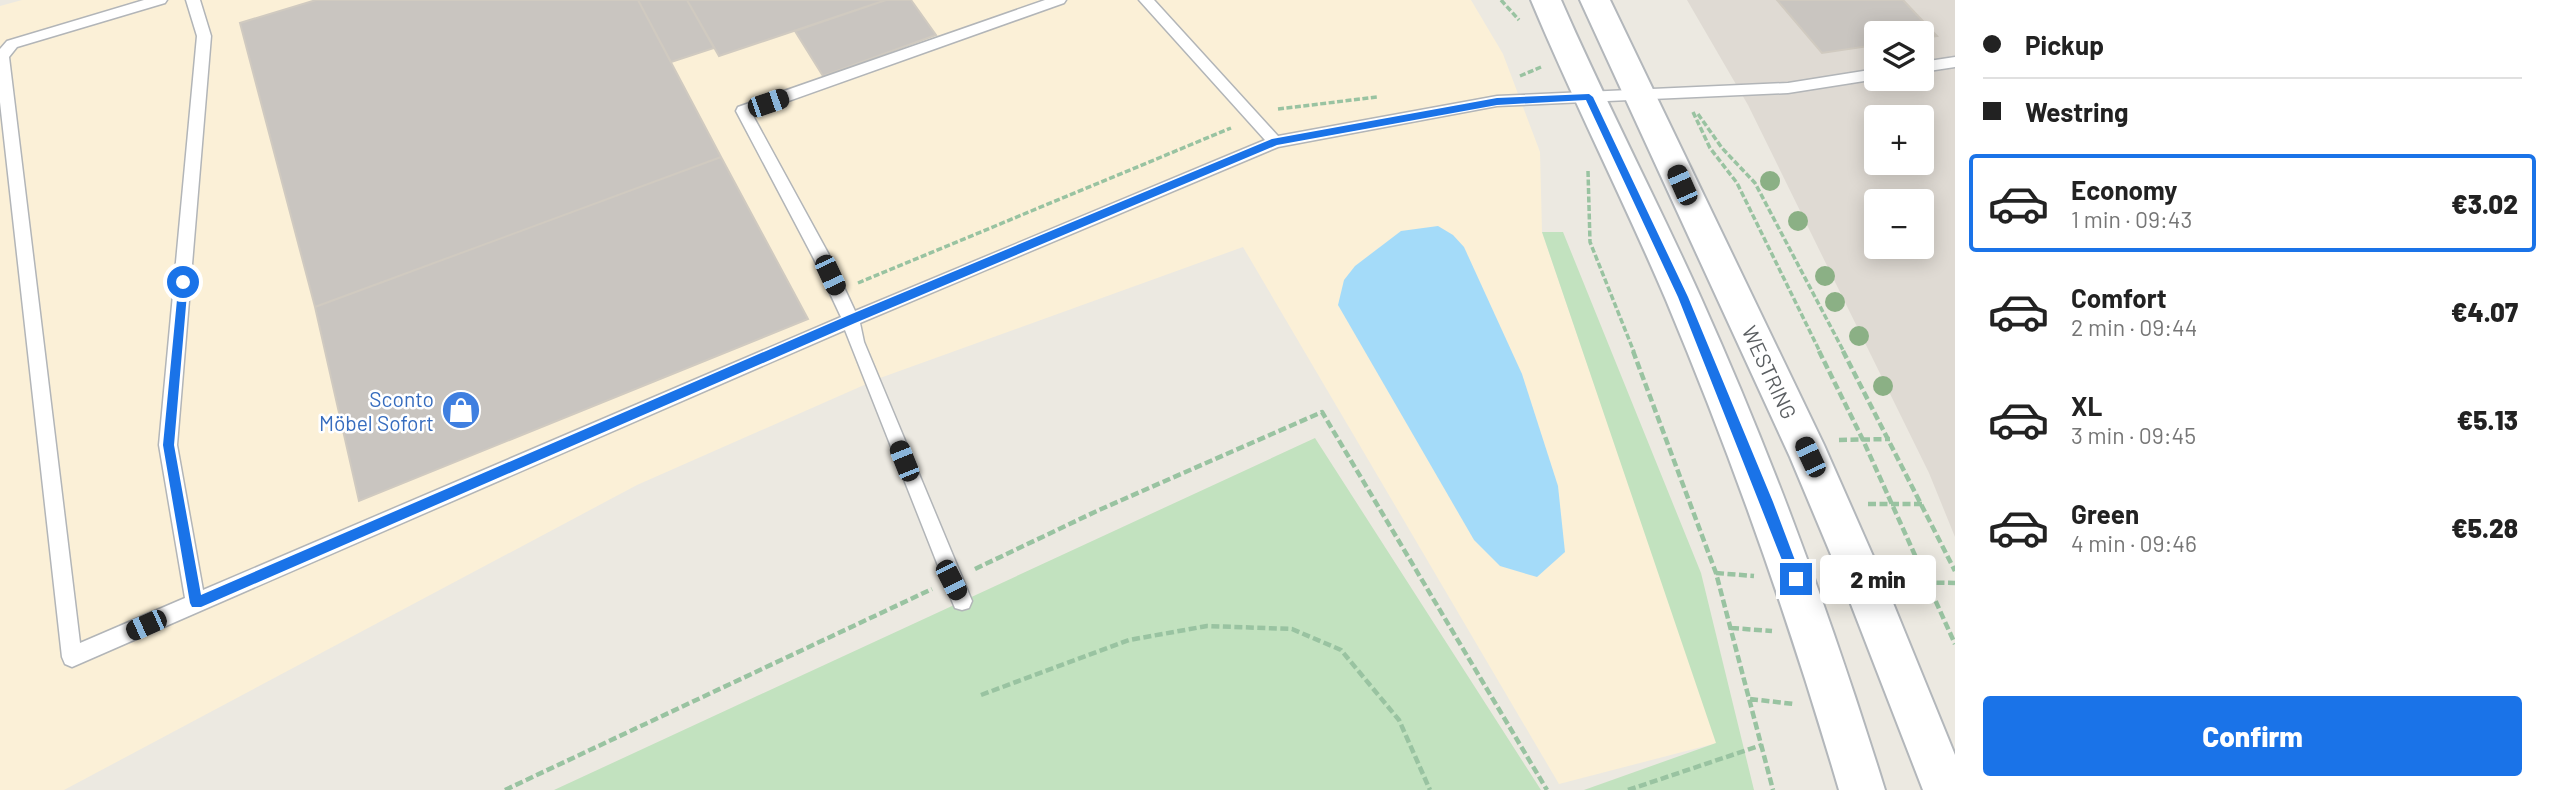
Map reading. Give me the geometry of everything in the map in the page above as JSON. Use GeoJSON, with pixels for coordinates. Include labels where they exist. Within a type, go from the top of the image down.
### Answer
{"type":"FeatureCollection","features":[{"type":"Feature","properties":{"kind":"main road"},"geometry":{"type":"LineString","coordinates":[[1546,0],[1572,97],[1683,297],[1767,502],[1796,579],[1862,790]]}},
{"type":"Feature","properties":{"kind":"main road","name":"WESTRING"},"geometry":{"type":"LineString","coordinates":[[1595,0],[1810,457],[1863,581],[1946,790]]}},
{"type":"Feature","properties":{"kind":"lane"},"geometry":{"type":"LineString","coordinates":[[160,0],[12,44],[2,56],[72,657],[851,320],[1275,142],[1497,101],[1788,88],[1864,76]]}},
{"type":"Feature","properties":{"kind":"lane"},"geometry":{"type":"LineString","coordinates":[[193,0],[204,36],[169,445],[196,603]]}},
{"type":"Feature","properties":{"kind":"lane"},"geometry":{"type":"LineString","coordinates":[[962,601],[951,580],[856,342],[851,320],[822,258],[743,111],[1059,0]]}},
{"type":"Feature","properties":{"kind":"lane"},"geometry":{"type":"LineString","coordinates":[[1146,0],[1275,142]]}},
{"type":"Feature","properties":{"kind":"lane"},"geometry":{"type":"LineString","coordinates":[[1934,65],[1955,62]]}},
{"type":"Feature","properties":{"kind":"path"},"geometry":{"type":"LineString","coordinates":[[1501,0],[1519,20],[1524,30]]}},
{"type":"Feature","properties":{"kind":"path"},"geometry":{"type":"LineString","coordinates":[[1537,59],[1572,97]]}},
{"type":"Feature","properties":{"kind":"path"},"geometry":{"type":"LineString","coordinates":[[1684,94],[1721,148],[1755,183],[1890,439],[1955,571]]}},
{"type":"Feature","properties":{"kind":"path"},"geometry":{"type":"LineString","coordinates":[[1684,94],[1710,148],[1737,183],[1863,440],[1955,644]]}},
{"type":"Feature","properties":{"kind":"path"},"geometry":{"type":"LineString","coordinates":[[1588,167],[1590,242],[1716,573],[1773,790]]}},
{"type":"Feature","properties":{"kind":"path"},"geometry":{"type":"LineString","coordinates":[[505,790],[1099,510],[1322,412],[1547,790]]}},
{"type":"Feature","properties":{"kind":"path"},"geometry":{"type":"LineString","coordinates":[[1828,440],[1890,439]]}},
{"type":"Feature","properties":{"kind":"path"},"geometry":{"type":"LineString","coordinates":[[1857,504],[1922,504]]}},
{"type":"Feature","properties":{"kind":"path"},"geometry":{"type":"LineString","coordinates":[[981,695],[1129,640],[1207,626],[1292,629],[1340,650],[1398,720],[1430,790]]}},
{"type":"Feature","properties":{"kind":"path"},"geometry":{"type":"LineString","coordinates":[[1731,628],[1780,632]]}},
{"type":"Feature","properties":{"kind":"path"},"geometry":{"type":"LineString","coordinates":[[1750,699],[1800,705]]}},
{"type":"Feature","properties":{"kind":"path"},"geometry":{"type":"LineString","coordinates":[[1629,790],[1762,745]]}},
{"type":"Feature","properties":{"kind":"shaded area"},"geometry":{"type":"Polygon","coordinates":[[[22,0],[1471,0],[1503,54],[1540,152],[1542,232],[1717,743],[1559,784],[1243,247],[880,378],[637,485],[64,790],[0,790],[0,6],[22,0]]]}},
{"type":"Feature","properties":{"kind":"shaded area"},"geometry":{"type":"Polygon","coordinates":[[[1687,0],[1955,0],[1955,537],[1929,473],[1748,105],[1687,0]]]}},
{"type":"Feature","properties":{"kind":"green space"},"geometry":{"type":"Polygon","coordinates":[[[1542,232],[1563,232],[1701,573],[1754,790],[1584,790],[1716,743],[1542,232]]]}},
{"type":"Feature","properties":{"kind":"green space"},"geometry":{"type":"Polygon","coordinates":[[[1315,438],[1541,790],[554,790],[1315,438]]]}},
{"type":"Feature","properties":{"kind":"water"},"geometry":{"type":"Polygon","coordinates":[[[1438,226],[1453,235],[1464,247],[1522,374],[1558,486],[1565,552],[1537,577],[1500,566],[1474,540],[1338,305],[1344,280],[1355,266],[1401,231],[1438,226]]]}},
{"type":"Feature","properties":{"kind":"building"},"geometry":{"type":"Polygon","coordinates":[[[316,0],[638,0],[721,157],[315,307],[240,23],[316,0]]]}},
{"type":"Feature","properties":{"kind":"building"},"geometry":{"type":"Polygon","coordinates":[[[638,0],[687,0],[714,48],[671,62],[638,0]]]}},
{"type":"Feature","properties":{"kind":"building"},"geometry":{"type":"Polygon","coordinates":[[[687,0],[886,0],[719,56],[687,0]]]}},
{"type":"Feature","properties":{"kind":"building"},"geometry":{"type":"Polygon","coordinates":[[[886,0],[911,0],[936,35],[823,76],[795,31],[886,0]]]}},
{"type":"Feature","properties":{"kind":"building"},"geometry":{"type":"Polygon","coordinates":[[[1777,0],[1903,0],[1923,21],[1864,21],[1864,47],[1822,53],[1777,0]]]}},
{"type":"Feature","properties":{"kind":"building","name":"Sconto Möbel Sofort"},"geometry":{"type":"Polygon","coordinates":[[[721,157],[808,319],[359,501],[315,307],[721,157]]]}},
{"type":"Feature","properties":{"kind":"place","name":"Sconto Möbel Sofort"},"geometry":{"type":"Point","coordinates":[461,410]}},
{"type":"Feature","properties":{"kind":"route"},"geometry":{"type":"LineString","coordinates":[[183,282],[169,445],[196,603],[851,320],[1275,142],[1497,101],[1589,97],[1683,297],[1796,579]]}}]}
